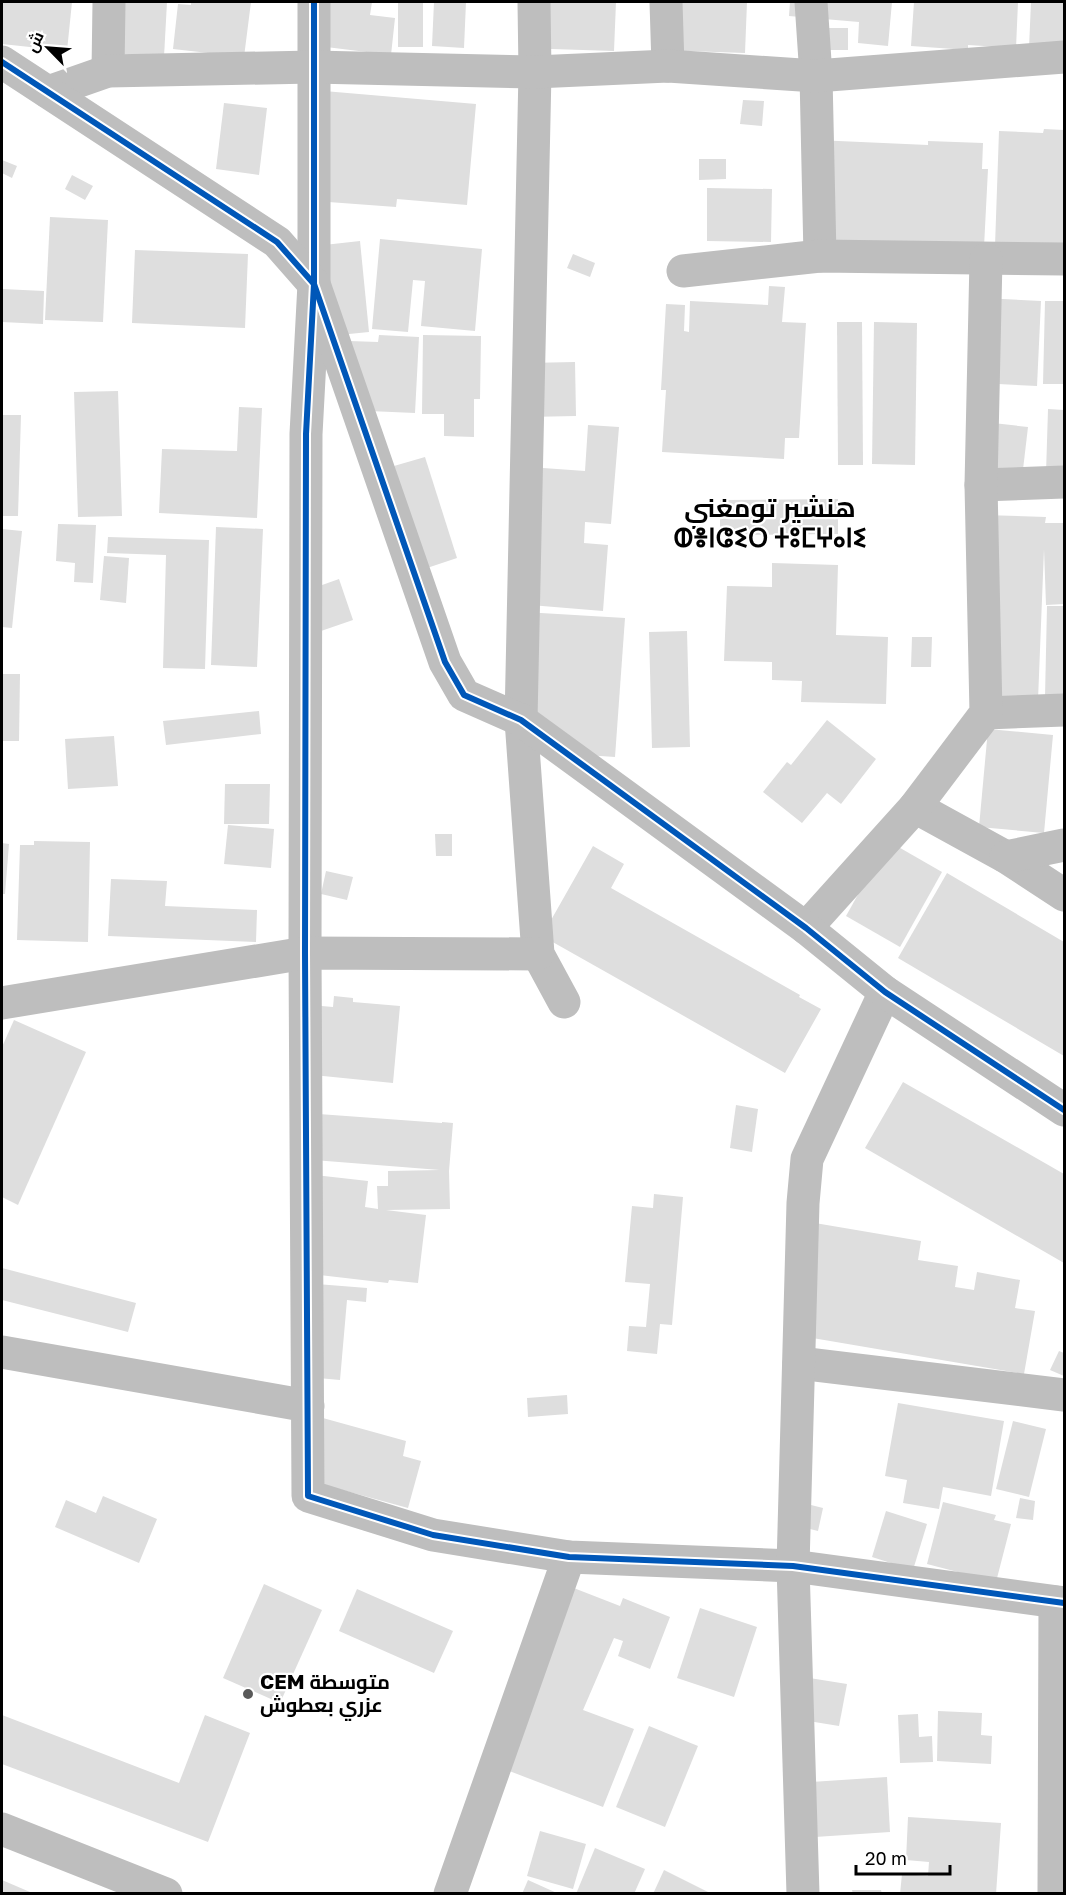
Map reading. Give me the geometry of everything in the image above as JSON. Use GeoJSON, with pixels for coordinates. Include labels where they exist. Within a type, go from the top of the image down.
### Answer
{"type":"FeatureCollection","features":[{"type":"Feature","properties":{"kind":"street"},"geometry":{"type":"LineString","coordinates":[[108,71],[109,2]]}},
{"type":"Feature","properties":{"kind":"street"},"geometry":{"type":"LineString","coordinates":[[314,2],[314,284],[306,446],[305,953],[308,1496],[433,1535],[569,1557],[793,1566],[1060,1602],[1057,1893]]}},
{"type":"Feature","properties":{"kind":"street"},"geometry":{"type":"LineString","coordinates":[[534,2],[535,72],[521,720],[538,954],[564,1002]]}},
{"type":"Feature","properties":{"kind":"street"},"geometry":{"type":"LineString","coordinates":[[666,2],[668,66]]}},
{"type":"Feature","properties":{"kind":"street"},"geometry":{"type":"LineString","coordinates":[[811,2],[816,76],[820,256]]}},
{"type":"Feature","properties":{"kind":"street"},"geometry":{"type":"LineString","coordinates":[[48,92],[108,71],[313,67],[535,72],[668,66],[816,76],[1065,57]]}},
{"type":"Feature","properties":{"kind":"street"},"geometry":{"type":"LineString","coordinates":[[2,62],[277,242],[314,284],[445,662],[464,695],[521,720],[806,928],[885,992],[1065,1110]]}},
{"type":"Feature","properties":{"kind":"street"},"geometry":{"type":"LineString","coordinates":[[683,271],[820,256],[1065,259]]}},
{"type":"Feature","properties":{"kind":"street"},"geometry":{"type":"LineString","coordinates":[[806,928],[915,807],[986,713],[981,485],[986,259]]}},
{"type":"Feature","properties":{"kind":"street"},"geometry":{"type":"LineString","coordinates":[[981,485],[1065,482]]}},
{"type":"Feature","properties":{"kind":"street"},"geometry":{"type":"LineString","coordinates":[[986,713],[1065,710]]}},
{"type":"Feature","properties":{"kind":"street"},"geometry":{"type":"LineString","coordinates":[[915,807],[1006,857],[1065,896]]}},
{"type":"Feature","properties":{"kind":"street"},"geometry":{"type":"LineString","coordinates":[[1006,857],[1065,844]]}},
{"type":"Feature","properties":{"kind":"street"},"geometry":{"type":"LineString","coordinates":[[2,1003],[305,953],[538,954]]}},
{"type":"Feature","properties":{"kind":"street"},"geometry":{"type":"LineString","coordinates":[[803,1893],[793,1566],[803,1203],[807,1159],[885,992]]}},
{"type":"Feature","properties":{"kind":"street"},"geometry":{"type":"LineString","coordinates":[[2,1352],[308,1406]]}},
{"type":"Feature","properties":{"kind":"street"},"geometry":{"type":"LineString","coordinates":[[799,1363],[1065,1395]]}},
{"type":"Feature","properties":{"kind":"street"},"geometry":{"type":"LineString","coordinates":[[450,1893],[569,1557]]}},
{"type":"Feature","properties":{"kind":"street"},"geometry":{"type":"LineString","coordinates":[[2,1829],[166,1893]]}},
{"type":"Feature","properties":{"kind":"building"},"geometry":{"type":"Polygon","coordinates":[[[2,2],[72,2],[67,51],[2,44],[2,2]]]}},
{"type":"Feature","properties":{"kind":"building"},"geometry":{"type":"Polygon","coordinates":[[[96,2],[167,2],[164,57],[92,52],[96,2]]]}},
{"type":"Feature","properties":{"kind":"building"},"geometry":{"type":"Polygon","coordinates":[[[191,2],[251,2],[244,57],[173,49],[178,4],[191,5],[191,2]]]}},
{"type":"Feature","properties":{"kind":"building"},"geometry":{"type":"Polygon","coordinates":[[[323,2],[372,2],[370,15],[395,18],[391,55],[318,46],[323,2]]]}},
{"type":"Feature","properties":{"kind":"building"},"geometry":{"type":"Polygon","coordinates":[[[398,2],[423,2],[423,47],[398,47],[398,2]]]}},
{"type":"Feature","properties":{"kind":"building"},"geometry":{"type":"Polygon","coordinates":[[[434,2],[466,2],[464,48],[432,46],[434,2]]]}},
{"type":"Feature","properties":{"kind":"building"},"geometry":{"type":"Polygon","coordinates":[[[522,2],[616,2],[614,51],[520,48],[522,2]]]}},
{"type":"Feature","properties":{"kind":"building"},"geometry":{"type":"Polygon","coordinates":[[[660,2],[747,2],[745,53],[658,50],[660,2]]]}},
{"type":"Feature","properties":{"kind":"building"},"geometry":{"type":"Polygon","coordinates":[[[790,2],[892,2],[888,46],[858,43],[859,22],[789,16],[790,2]]]}},
{"type":"Feature","properties":{"kind":"building"},"geometry":{"type":"Polygon","coordinates":[[[914,2],[1018,2],[1016,48],[968,45],[968,50],[911,46],[914,2]]]}},
{"type":"Feature","properties":{"kind":"building"},"geometry":{"type":"Polygon","coordinates":[[[1031,2],[1064,2],[1064,50],[1029,48],[1031,2]]]}},
{"type":"Feature","properties":{"kind":"building"},"geometry":{"type":"Polygon","coordinates":[[[798,28],[848,28],[848,50],[798,50],[798,28]]]}},
{"type":"Feature","properties":{"kind":"building"},"geometry":{"type":"Polygon","coordinates":[[[324,91],[476,104],[467,205],[397,199],[396,207],[315,201],[324,91]]]}},
{"type":"Feature","properties":{"kind":"building"},"geometry":{"type":"Polygon","coordinates":[[[743,100],[764,101],[762,126],[740,124],[743,100]]]}},
{"type":"Feature","properties":{"kind":"building"},"geometry":{"type":"Polygon","coordinates":[[[224,103],[267,108],[259,175],[216,169],[224,103]]]}},
{"type":"Feature","properties":{"kind":"building"},"geometry":{"type":"Polygon","coordinates":[[[1044,129],[1064,130],[1064,249],[995,246],[999,131],[1043,133],[1044,129]]]}},
{"type":"Feature","properties":{"kind":"building"},"geometry":{"type":"Polygon","coordinates":[[[816,140],[928,145],[928,141],[983,143],[982,169],[988,169],[984,247],[811,239],[816,140]]]}},
{"type":"Feature","properties":{"kind":"building"},"geometry":{"type":"Polygon","coordinates":[[[699,159],[726,159],[726,179],[699,180],[699,159]]]}},
{"type":"Feature","properties":{"kind":"building"},"geometry":{"type":"Polygon","coordinates":[[[2,160],[17,166],[12,178],[2,173],[2,160]]]}},
{"type":"Feature","properties":{"kind":"building"},"geometry":{"type":"Polygon","coordinates":[[[72,175],[93,186],[85,200],[65,189],[72,175]]]}},
{"type":"Feature","properties":{"kind":"building"},"geometry":{"type":"Polygon","coordinates":[[[707,188],[772,189],[771,242],[707,241],[707,188]]]}},
{"type":"Feature","properties":{"kind":"building"},"geometry":{"type":"Polygon","coordinates":[[[50,217],[108,220],[103,322],[45,320],[50,217]]]}},
{"type":"Feature","properties":{"kind":"building"},"geometry":{"type":"Polygon","coordinates":[[[380,239],[482,249],[475,331],[421,326],[425,281],[413,280],[408,332],[372,329],[380,239]]]}},
{"type":"Feature","properties":{"kind":"building"},"geometry":{"type":"Polygon","coordinates":[[[360,241],[369,332],[339,335],[329,293],[324,245],[360,241]]]}},
{"type":"Feature","properties":{"kind":"building"},"geometry":{"type":"Polygon","coordinates":[[[135,250],[248,254],[245,328],[132,323],[135,250]]]}},
{"type":"Feature","properties":{"kind":"building"},"geometry":{"type":"Polygon","coordinates":[[[573,254],[595,263],[590,277],[567,268],[573,254]]]}},
{"type":"Feature","properties":{"kind":"building"},"geometry":{"type":"Polygon","coordinates":[[[769,286],[785,287],[782,322],[806,323],[799,438],[785,438],[784,459],[662,452],[666,390],[661,390],[666,304],[685,305],[684,331],[689,332],[690,301],[768,305],[769,286]]]}},
{"type":"Feature","properties":{"kind":"building"},"geometry":{"type":"Polygon","coordinates":[[[2,289],[44,291],[43,324],[2,322],[2,289]]]}},
{"type":"Feature","properties":{"kind":"building"},"geometry":{"type":"Polygon","coordinates":[[[982,298],[1041,301],[1037,386],[978,383],[982,298]]]}},
{"type":"Feature","properties":{"kind":"building"},"geometry":{"type":"Polygon","coordinates":[[[1045,301],[1064,301],[1064,384],[1043,384],[1045,301]]]}},
{"type":"Feature","properties":{"kind":"building"},"geometry":{"type":"Polygon","coordinates":[[[837,322],[862,322],[863,465],[838,465],[837,322]]]}},
{"type":"Feature","properties":{"kind":"building"},"geometry":{"type":"Polygon","coordinates":[[[874,322],[917,323],[915,465],[872,464],[874,322]]]}},
{"type":"Feature","properties":{"kind":"building"},"geometry":{"type":"Polygon","coordinates":[[[379,335],[419,337],[415,413],[346,410],[349,341],[378,342],[379,335]]]}},
{"type":"Feature","properties":{"kind":"building"},"geometry":{"type":"Polygon","coordinates":[[[423,335],[481,336],[480,399],[474,399],[474,437],[444,436],[444,414],[422,414],[423,335]]]}},
{"type":"Feature","properties":{"kind":"building"},"geometry":{"type":"Polygon","coordinates":[[[575,362],[576,416],[527,417],[527,363],[575,362]]]}},
{"type":"Feature","properties":{"kind":"building"},"geometry":{"type":"Polygon","coordinates":[[[118,391],[122,516],[78,517],[74,392],[118,391]]]}},
{"type":"Feature","properties":{"kind":"building"},"geometry":{"type":"Polygon","coordinates":[[[239,407],[262,408],[257,518],[159,513],[162,449],[237,451],[239,407]]]}},
{"type":"Feature","properties":{"kind":"building"},"geometry":{"type":"Polygon","coordinates":[[[1048,409],[1064,410],[1064,475],[1046,474],[1048,409]]]}},
{"type":"Feature","properties":{"kind":"building"},"geometry":{"type":"Polygon","coordinates":[[[2,415],[21,415],[18,516],[2,516],[2,415]]]}},
{"type":"Feature","properties":{"kind":"building"},"geometry":{"type":"Polygon","coordinates":[[[984,422],[1028,427],[1022,478],[978,473],[984,422]]]}},
{"type":"Feature","properties":{"kind":"building"},"geometry":{"type":"Polygon","coordinates":[[[588,425],[619,427],[611,524],[585,522],[584,543],[608,545],[603,611],[518,604],[529,467],[585,471],[588,425]]]}},
{"type":"Feature","properties":{"kind":"building"},"geometry":{"type":"Polygon","coordinates":[[[425,457],[457,558],[427,568],[394,466],[425,457]]]}},
{"type":"Feature","properties":{"kind":"building"},"geometry":{"type":"Polygon","coordinates":[[[838,499],[838,534],[720,535],[720,500],[838,499]]]}},
{"type":"Feature","properties":{"kind":"building"},"geometry":{"type":"Polygon","coordinates":[[[983,515],[1046,517],[1045,523],[1064,523],[1064,604],[1046,605],[1044,549],[1038,700],[976,698],[983,515]]]}},
{"type":"Feature","properties":{"kind":"building"},"geometry":{"type":"Polygon","coordinates":[[[58,524],[96,525],[93,583],[74,582],[75,563],[56,561],[58,524]]]}},
{"type":"Feature","properties":{"kind":"building"},"geometry":{"type":"Polygon","coordinates":[[[216,527],[263,529],[257,667],[211,665],[216,527]]]}},
{"type":"Feature","properties":{"kind":"building"},"geometry":{"type":"Polygon","coordinates":[[[2,529],[22,531],[12,628],[2,627],[2,529]]]}},
{"type":"Feature","properties":{"kind":"building"},"geometry":{"type":"Polygon","coordinates":[[[108,537],[209,540],[205,669],[163,668],[166,555],[107,553],[108,537]]]}},
{"type":"Feature","properties":{"kind":"building"},"geometry":{"type":"Polygon","coordinates":[[[104,556],[129,558],[126,603],[100,600],[104,556]]]}},
{"type":"Feature","properties":{"kind":"building"},"geometry":{"type":"Polygon","coordinates":[[[772,563],[838,565],[836,635],[888,637],[886,704],[801,702],[802,681],[772,680],[772,662],[724,661],[727,586],[772,587],[772,563]]]}},
{"type":"Feature","properties":{"kind":"building"},"geometry":{"type":"Polygon","coordinates":[[[339,579],[353,620],[321,631],[308,590],[339,579]]]}},
{"type":"Feature","properties":{"kind":"building"},"geometry":{"type":"Polygon","coordinates":[[[1047,606],[1064,606],[1064,697],[1045,697],[1047,606]]]}},
{"type":"Feature","properties":{"kind":"building"},"geometry":{"type":"Polygon","coordinates":[[[524,612],[625,618],[615,757],[514,750],[524,612]]]}},
{"type":"Feature","properties":{"kind":"building"},"geometry":{"type":"Polygon","coordinates":[[[687,631],[690,747],[652,748],[649,632],[687,631]]]}},
{"type":"Feature","properties":{"kind":"building"},"geometry":{"type":"Polygon","coordinates":[[[912,637],[932,637],[931,667],[911,667],[912,637]]]}},
{"type":"Feature","properties":{"kind":"building"},"geometry":{"type":"Polygon","coordinates":[[[2,674],[20,674],[19,741],[2,741],[2,674]]]}},
{"type":"Feature","properties":{"kind":"building"},"geometry":{"type":"Polygon","coordinates":[[[259,711],[261,734],[166,745],[163,721],[259,711]]]}},
{"type":"Feature","properties":{"kind":"building"},"geometry":{"type":"Polygon","coordinates":[[[827,720],[876,759],[841,804],[827,793],[802,823],[763,792],[787,762],[791,765],[827,720]]]}},
{"type":"Feature","properties":{"kind":"building"},"geometry":{"type":"Polygon","coordinates":[[[988,729],[1053,735],[1044,833],[979,827],[988,729]]]}},
{"type":"Feature","properties":{"kind":"building"},"geometry":{"type":"Polygon","coordinates":[[[114,736],[118,786],[68,789],[65,739],[114,736]]]}},
{"type":"Feature","properties":{"kind":"building"},"geometry":{"type":"Polygon","coordinates":[[[225,784],[270,784],[269,824],[224,824],[225,784]]]}},
{"type":"Feature","properties":{"kind":"building"},"geometry":{"type":"Polygon","coordinates":[[[228,825],[274,829],[271,868],[224,864],[228,825]]]}},
{"type":"Feature","properties":{"kind":"building"},"geometry":{"type":"Polygon","coordinates":[[[435,834],[452,834],[452,856],[436,856],[435,834]]]}},
{"type":"Feature","properties":{"kind":"building"},"geometry":{"type":"Polygon","coordinates":[[[34,841],[90,842],[88,942],[17,940],[20,845],[34,845],[34,841]]]}},
{"type":"Feature","properties":{"kind":"building"},"geometry":{"type":"Polygon","coordinates":[[[888,841],[942,872],[900,947],[846,916],[888,841]]]}},
{"type":"Feature","properties":{"kind":"building"},"geometry":{"type":"Polygon","coordinates":[[[2,843],[9,844],[5,894],[2,894],[2,843]]]}},
{"type":"Feature","properties":{"kind":"building"},"geometry":{"type":"Polygon","coordinates":[[[593,846],[624,864],[611,888],[821,1009],[785,1073],[542,936],[593,846]]]}},
{"type":"Feature","properties":{"kind":"building"},"geometry":{"type":"Polygon","coordinates":[[[326,871],[353,877],[347,900],[321,894],[326,871]]]}},
{"type":"Feature","properties":{"kind":"building"},"geometry":{"type":"Polygon","coordinates":[[[947,873],[1064,942],[1064,1056],[898,958],[947,873]]]}},
{"type":"Feature","properties":{"kind":"building"},"geometry":{"type":"Polygon","coordinates":[[[111,879],[167,881],[165,906],[257,910],[256,942],[108,936],[111,879]]]}},
{"type":"Feature","properties":{"kind":"building"},"geometry":{"type":"Polygon","coordinates":[[[334,996],[353,998],[353,1002],[400,1006],[393,1083],[303,1074],[310,1005],[333,1007],[334,996]]]}},
{"type":"Feature","properties":{"kind":"building"},"geometry":{"type":"Polygon","coordinates":[[[14,1020],[86,1052],[18,1205],[2,1197],[2,1047],[14,1020]]]}},
{"type":"Feature","properties":{"kind":"building"},"geometry":{"type":"Polygon","coordinates":[[[903,1082],[1064,1174],[1064,1263],[865,1148],[903,1082]]]}},
{"type":"Feature","properties":{"kind":"building"},"geometry":{"type":"Polygon","coordinates":[[[736,1105],[758,1109],[752,1152],[730,1148],[736,1105]]]}},
{"type":"Feature","properties":{"kind":"building"},"geometry":{"type":"Polygon","coordinates":[[[305,1113],[453,1123],[449,1171],[450,1209],[386,1210],[426,1215],[418,1283],[389,1280],[388,1283],[294,1272],[306,1174],[368,1181],[365,1207],[378,1209],[377,1186],[388,1186],[388,1171],[440,1170],[301,1159],[305,1113]]]}},
{"type":"Feature","properties":{"kind":"building"},"geometry":{"type":"Polygon","coordinates":[[[654,1194],[683,1197],[672,1325],[660,1324],[657,1354],[627,1351],[629,1326],[646,1327],[650,1284],[625,1282],[632,1206],[653,1208],[654,1194]]]}},
{"type":"Feature","properties":{"kind":"building"},"geometry":{"type":"Polygon","coordinates":[[[809,1222],[921,1241],[918,1260],[958,1266],[955,1287],[974,1290],[977,1272],[1020,1280],[1015,1308],[1035,1311],[1024,1374],[789,1334],[809,1222]]]}},
{"type":"Feature","properties":{"kind":"building"},"geometry":{"type":"Polygon","coordinates":[[[2,1268],[136,1303],[128,1332],[2,1300],[2,1268]]]}},
{"type":"Feature","properties":{"kind":"building"},"geometry":{"type":"Polygon","coordinates":[[[304,1283],[367,1288],[366,1302],[347,1300],[340,1380],[296,1376],[304,1283]]]}},
{"type":"Feature","properties":{"kind":"building"},"geometry":{"type":"Polygon","coordinates":[[[1059,1351],[1064,1353],[1064,1376],[1050,1370],[1059,1351]]]}},
{"type":"Feature","properties":{"kind":"building"},"geometry":{"type":"Polygon","coordinates":[[[567,1395],[568,1414],[528,1417],[527,1398],[567,1395]]]}},
{"type":"Feature","properties":{"kind":"building"},"geometry":{"type":"Polygon","coordinates":[[[898,1403],[1004,1421],[991,1496],[943,1487],[939,1509],[903,1503],[907,1480],[885,1476],[898,1403]]]}},
{"type":"Feature","properties":{"kind":"building"},"geometry":{"type":"Polygon","coordinates":[[[312,1415],[406,1441],[403,1456],[421,1461],[408,1508],[295,1477],[312,1415]]]}},
{"type":"Feature","properties":{"kind":"building"},"geometry":{"type":"Polygon","coordinates":[[[1013,1421],[1046,1429],[1029,1497],[996,1489],[1013,1421]]]}},
{"type":"Feature","properties":{"kind":"building"},"geometry":{"type":"Polygon","coordinates":[[[103,1496],[157,1519],[139,1563],[55,1527],[66,1500],[96,1513],[103,1496]]]}},
{"type":"Feature","properties":{"kind":"building"},"geometry":{"type":"Polygon","coordinates":[[[1020,1498],[1035,1501],[1033,1520],[1016,1518],[1020,1498]]]}},
{"type":"Feature","properties":{"kind":"building"},"geometry":{"type":"Polygon","coordinates":[[[799,1502],[823,1508],[818,1531],[794,1525],[799,1502]]]}},
{"type":"Feature","properties":{"kind":"building"},"geometry":{"type":"Polygon","coordinates":[[[943,1502],[996,1515],[994,1520],[1011,1524],[996,1582],[927,1564],[943,1502]]]}},
{"type":"Feature","properties":{"kind":"building"},"geometry":{"type":"Polygon","coordinates":[[[886,1511],[927,1524],[913,1570],[872,1557],[886,1511]]]}},
{"type":"Feature","properties":{"kind":"building"},"geometry":{"type":"Polygon","coordinates":[[[264,1584],[322,1610],[280,1703],[223,1678],[264,1584]]]}},
{"type":"Feature","properties":{"kind":"building"},"geometry":{"type":"Polygon","coordinates":[[[566,1585],[620,1606],[623,1598],[670,1617],[650,1669],[618,1656],[623,1641],[614,1638],[583,1710],[634,1729],[603,1807],[499,1767],[566,1585]]]}},
{"type":"Feature","properties":{"kind":"building"},"geometry":{"type":"Polygon","coordinates":[[[357,1589],[453,1631],[434,1673],[339,1631],[357,1589]]]}},
{"type":"Feature","properties":{"kind":"building"},"geometry":{"type":"Polygon","coordinates":[[[700,1608],[757,1627],[734,1697],[677,1678],[700,1608]]]}},
{"type":"Feature","properties":{"kind":"building"},"geometry":{"type":"Polygon","coordinates":[[[797,1676],[847,1684],[839,1726],[790,1718],[797,1676]]]}},
{"type":"Feature","properties":{"kind":"building"},"geometry":{"type":"Polygon","coordinates":[[[938,1711],[982,1713],[981,1735],[992,1736],[991,1764],[937,1761],[938,1711]]]}},
{"type":"Feature","properties":{"kind":"building"},"geometry":{"type":"Polygon","coordinates":[[[918,1714],[919,1737],[932,1736],[933,1762],[900,1763],[898,1715],[918,1714]]]}},
{"type":"Feature","properties":{"kind":"building"},"geometry":{"type":"Polygon","coordinates":[[[2,1715],[179,1783],[205,1715],[250,1733],[208,1842],[2,1764],[2,1715]]]}},
{"type":"Feature","properties":{"kind":"building"},"geometry":{"type":"Polygon","coordinates":[[[649,1726],[698,1746],[665,1827],[616,1807],[649,1726]]]}},
{"type":"Feature","properties":{"kind":"building"},"geometry":{"type":"Polygon","coordinates":[[[887,1777],[890,1832],[800,1838],[796,1783],[887,1777]]]}},
{"type":"Feature","properties":{"kind":"building"},"geometry":{"type":"Polygon","coordinates":[[[908,1817],[1001,1823],[996,1894],[900,1894],[902,1874],[928,1876],[929,1862],[906,1860],[908,1817]]]}},
{"type":"Feature","properties":{"kind":"building"},"geometry":{"type":"Polygon","coordinates":[[[540,1831],[586,1844],[573,1889],[527,1876],[540,1831]]]}},
{"type":"Feature","properties":{"kind":"building"},"geometry":{"type":"Polygon","coordinates":[[[595,1848],[645,1869],[634,1894],[576,1894],[595,1848]]]}},
{"type":"Feature","properties":{"kind":"building"},"geometry":{"type":"Polygon","coordinates":[[[664,1870],[712,1894],[653,1894],[664,1870]]]}},
{"type":"Feature","properties":{"kind":"building"},"geometry":{"type":"Polygon","coordinates":[[[2,1880],[30,1892],[29,1894],[2,1894],[2,1880]]]}},
{"type":"Feature","properties":{"kind":"building"},"geometry":{"type":"Polygon","coordinates":[[[528,1880],[559,1894],[522,1894],[528,1880]]]}},
{"type":"Feature","properties":{"kind":"building"},"geometry":{"type":"Polygon","coordinates":[[[852,1890],[881,1890],[882,1894],[853,1894],[852,1890]]]}},
{"type":"Feature","properties":{"kind":"cycle path"},"geometry":{"type":"LineString","coordinates":[[314,2],[314,284],[306,434],[305,953],[308,1496],[433,1535],[569,1557],[793,1566],[1064,1603]]}},
{"type":"Feature","properties":{"kind":"cycle path"},"geometry":{"type":"LineString","coordinates":[[2,62],[277,242],[314,284],[445,662],[464,695],[521,720],[806,928],[885,992],[1064,1110]]}},
{"type":"Feature","properties":{"kind":"place","name":"CEM متوسطة عزري بعطوش"},"geometry":{"type":"Point","coordinates":[248,1694]}},
{"type":"Feature","properties":{"kind":"district","name":"هنشير تومغني ⵀⴻⵏⵛⵉⵔ ⵜⵓⵎⵖⴰⵏⵉ"},"geometry":{"type":"Point","coordinates":[770,523]}}]}
